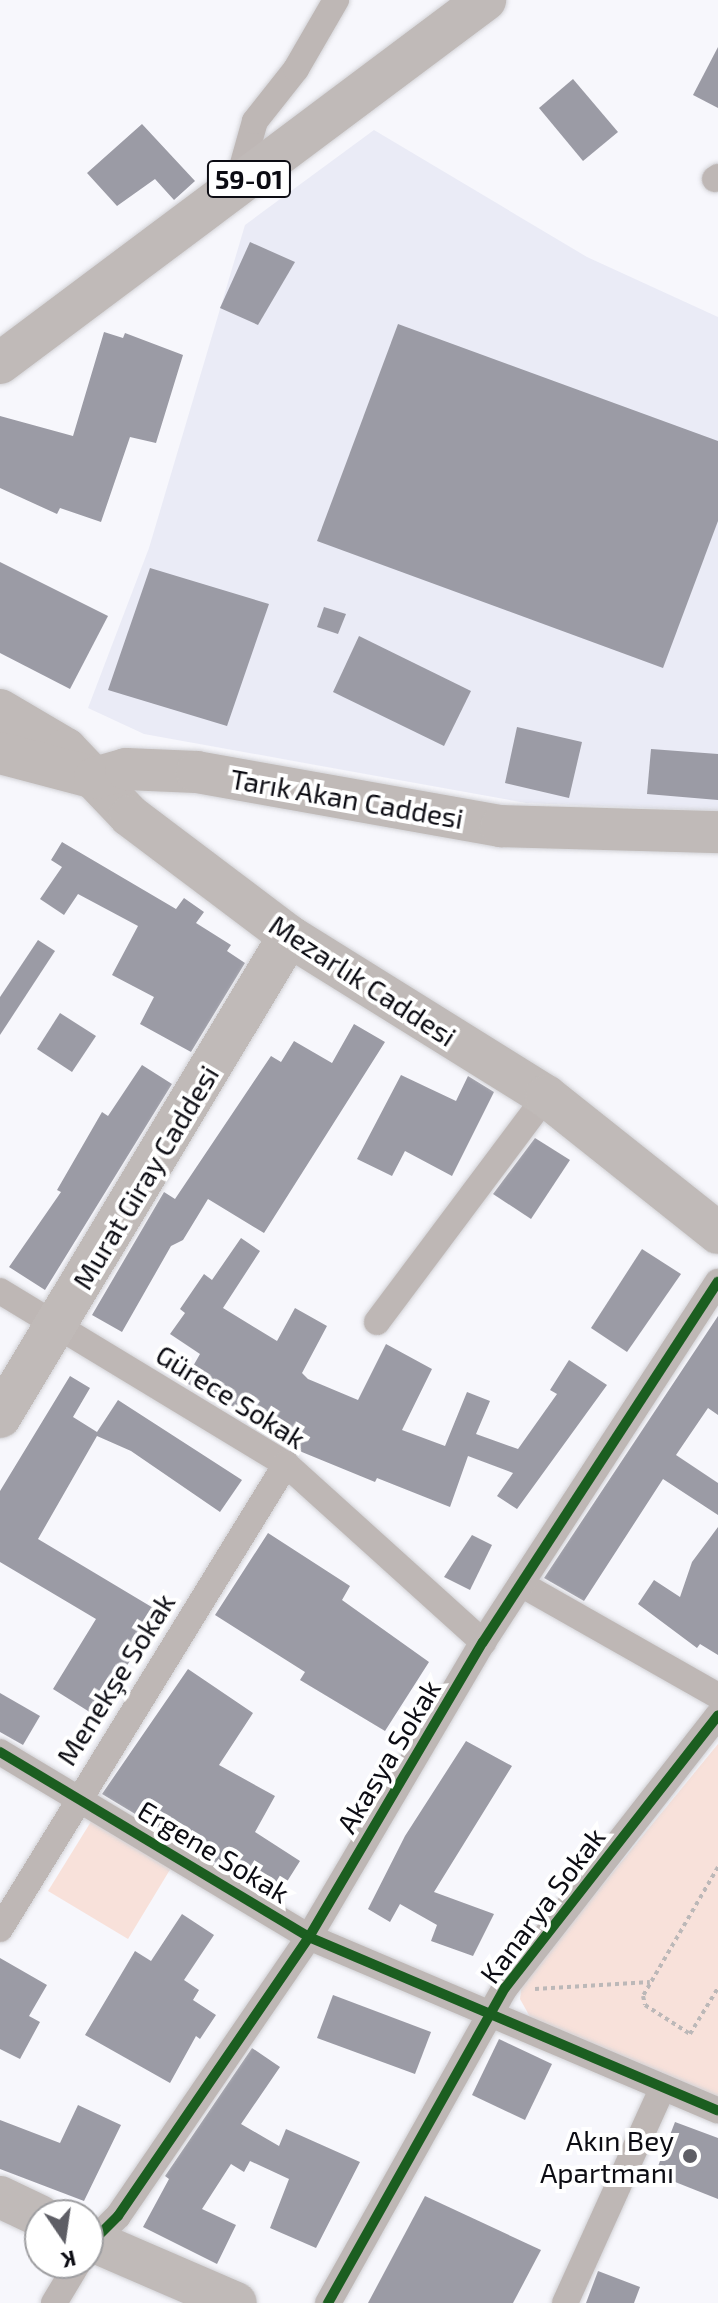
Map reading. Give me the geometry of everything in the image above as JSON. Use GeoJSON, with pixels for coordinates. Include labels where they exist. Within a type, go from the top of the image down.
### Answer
{"type":"FeatureCollection","features":[{"type":"Feature","properties":{"kind":"main road","name":"59-01"},"geometry":{"type":"LineString","coordinates":[[3,359],[236,189],[485,0]]}},
{"type":"Feature","properties":{"kind":"main road"},"geometry":{"type":"LineString","coordinates":[[0,710],[66,749],[95,778]]}},
{"type":"Feature","properties":{"kind":"main road"},"geometry":{"type":"LineString","coordinates":[[0,753],[95,778]]}},
{"type":"Feature","properties":{"kind":"main road","name":"Tarık Akan Caddesi"},"geometry":{"type":"LineString","coordinates":[[95,778],[160,768],[501,826],[718,832]]}},
{"type":"Feature","properties":{"kind":"main road","name":"Mezarlık Caddesi"},"geometry":{"type":"LineString","coordinates":[[95,778],[130,816],[289,936],[546,1096],[718,1233]]}},
{"type":"Feature","properties":{"kind":"main road","name":"Murat Giray Caddesi"},"geometry":{"type":"LineString","coordinates":[[0,1417],[289,936]]}},
{"type":"Feature","properties":{"kind":"main road"},"geometry":{"type":"LineString","coordinates":[[0,2197],[24,2208]]}},
{"type":"Feature","properties":{"kind":"main road"},"geometry":{"type":"LineString","coordinates":[[104,2254],[236,2303]]}},
{"type":"Feature","properties":{"kind":"street"},"geometry":{"type":"LineString","coordinates":[[236,189],[255,121],[296,69],[336,0]]}},
{"type":"Feature","properties":{"kind":"street"},"geometry":{"type":"LineString","coordinates":[[377,1322],[546,1096]]}},
{"type":"Feature","properties":{"kind":"street","name":"Akasya Sokak"},"geometry":{"type":"LineString","coordinates":[[104,2230],[118,2216],[309,1937],[483,1642],[718,1282]]}},
{"type":"Feature","properties":{"kind":"street","name":"Gürece Sokak"},"geometry":{"type":"LineString","coordinates":[[0,1291],[286,1464],[483,1642]]}},
{"type":"Feature","properties":{"kind":"street","name":"Menekşe Sokak"},"geometry":{"type":"LineString","coordinates":[[0,1929],[286,1464]]}},
{"type":"Feature","properties":{"kind":"street"},"geometry":{"type":"LineString","coordinates":[[521,1584],[718,1696]]}},
{"type":"Feature","properties":{"kind":"street","name":"Kanarya Sokak"},"geometry":{"type":"LineString","coordinates":[[328,2303],[488,2017],[521,1993],[718,1715]]}},
{"type":"Feature","properties":{"kind":"street","name":"Ergene Sokak"},"geometry":{"type":"LineString","coordinates":[[0,1752],[309,1937],[488,2017],[718,2111]]}},
{"type":"Feature","properties":{"kind":"street"},"geometry":{"type":"LineString","coordinates":[[565,2303],[662,2089]]}},
{"type":"Feature","properties":{"kind":"street","name":"Akasya Sokak"},"geometry":{"type":"LineString","coordinates":[[54,2303],[68,2279]]}},
{"type":"Feature","properties":{"kind":"path"},"geometry":{"type":"LineString","coordinates":[[718,1867],[651,1982],[645,2005],[690,2034],[718,1988]]}},
{"type":"Feature","properties":{"kind":"path"},"geometry":{"type":"LineString","coordinates":[[521,1993],[540,1977]]}},
{"type":"Feature","properties":{"kind":"path"},"geometry":{"type":"LineString","coordinates":[[521,1993],[651,1982]]}},
{"type":"Feature","properties":{"kind":"shaded area"},"geometry":{"type":"Polygon","coordinates":[[[374,130],[587,257],[718,317],[718,811],[526,803],[144,734],[88,708],[149,548],[245,225],[374,130]]]}},
{"type":"Feature","properties":{"kind":"shaded area"},"geometry":{"type":"Polygon","coordinates":[[[718,1744],[718,2097],[534,2024],[520,1999],[522,1983],[718,1744]]]}},
{"type":"Feature","properties":{"kind":"shaded area"},"geometry":{"type":"Polygon","coordinates":[[[92,1820],[171,1868],[128,1939],[48,1891],[92,1820]]]}},
{"type":"Feature","properties":{"kind":"building"},"geometry":{"type":"Polygon","coordinates":[[[718,47],[718,108],[693,95],[718,47]]]}},
{"type":"Feature","properties":{"kind":"building"},"geometry":{"type":"Polygon","coordinates":[[[573,79],[618,132],[583,161],[539,108],[573,79]]]}},
{"type":"Feature","properties":{"kind":"building"},"geometry":{"type":"Polygon","coordinates":[[[142,124],[195,181],[174,200],[155,179],[117,206],[87,173],[142,124]]]}},
{"type":"Feature","properties":{"kind":"building"},"geometry":{"type":"Polygon","coordinates":[[[250,242],[295,262],[258,325],[220,308],[250,242]]]}},
{"type":"Feature","properties":{"kind":"building"},"geometry":{"type":"Polygon","coordinates":[[[398,324],[718,441],[718,521],[663,668],[317,541],[398,324]]]}},
{"type":"Feature","properties":{"kind":"building"},"geometry":{"type":"Polygon","coordinates":[[[104,332],[123,338],[125,333],[183,355],[156,443],[130,437],[101,522],[60,508],[57,514],[0,488],[0,416],[73,436],[104,332]]]}},
{"type":"Feature","properties":{"kind":"building"},"geometry":{"type":"Polygon","coordinates":[[[0,562],[108,616],[70,689],[0,653],[0,562]]]}},
{"type":"Feature","properties":{"kind":"building"},"geometry":{"type":"Polygon","coordinates":[[[150,568],[269,604],[227,726],[108,690],[150,568]]]}},
{"type":"Feature","properties":{"kind":"building"},"geometry":{"type":"Polygon","coordinates":[[[324,607],[346,614],[338,634],[317,627],[324,607]]]}},
{"type":"Feature","properties":{"kind":"building"},"geometry":{"type":"Polygon","coordinates":[[[359,636],[471,691],[444,746],[333,692],[359,636]]]}},
{"type":"Feature","properties":{"kind":"building"},"geometry":{"type":"Polygon","coordinates":[[[517,727],[582,742],[569,798],[505,783],[517,727]]]}},
{"type":"Feature","properties":{"kind":"building"},"geometry":{"type":"Polygon","coordinates":[[[651,749],[718,754],[718,800],[647,794],[651,749]]]}},
{"type":"Feature","properties":{"kind":"building"},"geometry":{"type":"Polygon","coordinates":[[[62,842],[176,909],[184,898],[204,912],[196,923],[231,945],[227,951],[245,963],[191,1052],[140,1024],[154,997],[112,975],[138,926],[78,894],[64,915],[40,899],[62,867],[51,860],[62,842]]]}},
{"type":"Feature","properties":{"kind":"building"},"geometry":{"type":"Polygon","coordinates":[[[38,940],[55,951],[0,1035],[0,997],[38,940]]]}},
{"type":"Feature","properties":{"kind":"building"},"geometry":{"type":"Polygon","coordinates":[[[60,1013],[96,1036],[72,1072],[37,1049],[60,1013]]]}},
{"type":"Feature","properties":{"kind":"building"},"geometry":{"type":"Polygon","coordinates":[[[354,1024],[385,1042],[264,1233],[208,1199],[183,1240],[171,1246],[122,1332],[92,1315],[164,1192],[175,1199],[271,1056],[281,1062],[294,1041],[332,1063],[354,1024]]]}},
{"type":"Feature","properties":{"kind":"building"},"geometry":{"type":"Polygon","coordinates":[[[142,1065],[172,1084],[45,1290],[9,1267],[61,1192],[57,1190],[102,1112],[108,1116],[142,1065]]]}},
{"type":"Feature","properties":{"kind":"building"},"geometry":{"type":"Polygon","coordinates":[[[401,1075],[456,1101],[468,1076],[494,1092],[452,1176],[405,1151],[392,1176],[357,1159],[401,1075]]]}},
{"type":"Feature","properties":{"kind":"building"},"geometry":{"type":"Polygon","coordinates":[[[535,1138],[570,1160],[531,1219],[493,1194],[535,1138]]]}},
{"type":"Feature","properties":{"kind":"building"},"geometry":{"type":"Polygon","coordinates":[[[241,1238],[260,1251],[223,1308],[277,1341],[295,1308],[327,1326],[302,1373],[308,1379],[358,1400],[386,1344],[432,1369],[402,1430],[445,1446],[467,1392],[490,1401],[476,1434],[518,1449],[557,1394],[550,1390],[569,1360],[607,1385],[517,1509],[497,1496],[513,1473],[468,1456],[450,1507],[377,1478],[375,1482],[297,1450],[299,1444],[266,1423],[184,1382],[200,1354],[170,1334],[185,1313],[180,1309],[204,1274],[212,1280],[241,1238]]]}},
{"type":"Feature","properties":{"kind":"building"},"geometry":{"type":"Polygon","coordinates":[[[642,1249],[681,1274],[627,1352],[591,1328],[642,1249]]]}},
{"type":"Feature","properties":{"kind":"building"},"geometry":{"type":"Polygon","coordinates":[[[718,1316],[718,1415],[708,1408],[676,1455],[718,1483],[718,1515],[663,1479],[584,1601],[544,1578],[718,1316]]]}},
{"type":"Feature","properties":{"kind":"building"},"geometry":{"type":"Polygon","coordinates":[[[70,1376],[90,1388],[73,1417],[97,1432],[118,1400],[242,1480],[220,1512],[131,1451],[97,1436],[38,1539],[160,1612],[96,1716],[53,1689],[96,1619],[0,1562],[0,1491],[70,1376]]]}},
{"type":"Feature","properties":{"kind":"building"},"geometry":{"type":"Polygon","coordinates":[[[718,1527],[718,1655],[700,1644],[697,1648],[638,1604],[654,1580],[680,1597],[692,1562],[718,1527]]]}},
{"type":"Feature","properties":{"kind":"building"},"geometry":{"type":"Polygon","coordinates":[[[268,1533],[350,1586],[342,1600],[429,1662],[385,1731],[300,1680],[305,1672],[215,1615],[268,1533]]]}},
{"type":"Feature","properties":{"kind":"building"},"geometry":{"type":"Polygon","coordinates":[[[472,1535],[492,1545],[470,1590],[444,1577],[472,1535]]]}},
{"type":"Feature","properties":{"kind":"building"},"geometry":{"type":"Polygon","coordinates":[[[188,1669],[253,1713],[219,1765],[275,1796],[255,1832],[300,1861],[276,1899],[102,1794],[188,1669]]]}},
{"type":"Feature","properties":{"kind":"building"},"geometry":{"type":"Polygon","coordinates":[[[0,1693],[40,1716],[23,1745],[0,1732],[0,1693]]]}},
{"type":"Feature","properties":{"kind":"building"},"geometry":{"type":"Polygon","coordinates":[[[466,1741],[512,1766],[434,1892],[494,1914],[473,1956],[431,1941],[437,1925],[400,1904],[390,1922],[368,1909],[405,1836],[466,1741]]]}},
{"type":"Feature","properties":{"kind":"building"},"geometry":{"type":"Polygon","coordinates":[[[182,1914],[214,1935],[184,1980],[199,1990],[193,2000],[216,2015],[200,2039],[196,2036],[170,2083],[85,2035],[135,1951],[151,1961],[182,1914]]]}},
{"type":"Feature","properties":{"kind":"building"},"geometry":{"type":"Polygon","coordinates":[[[0,1958],[47,1985],[29,2016],[40,2022],[20,2059],[0,2049],[0,1958]]]}},
{"type":"Feature","properties":{"kind":"building"},"geometry":{"type":"Polygon","coordinates":[[[333,1995],[431,2032],[415,2074],[317,2038],[333,1995]]]}},
{"type":"Feature","properties":{"kind":"building"},"geometry":{"type":"Polygon","coordinates":[[[499,2039],[552,2064],[525,2120],[472,2095],[499,2039]]]}},
{"type":"Feature","properties":{"kind":"building"},"geometry":{"type":"Polygon","coordinates":[[[252,2048],[280,2067],[241,2124],[279,2146],[286,2129],[360,2162],[316,2248],[270,2228],[289,2179],[250,2161],[244,2172],[231,2164],[202,2209],[236,2225],[217,2264],[143,2227],[169,2179],[165,2176],[252,2048]]]}},
{"type":"Feature","properties":{"kind":"building"},"geometry":{"type":"Polygon","coordinates":[[[78,2105],[121,2125],[85,2199],[0,2169],[0,2120],[60,2143],[78,2105]]]}},
{"type":"Feature","properties":{"kind":"building","name":"Akın Bey Apartmanı"},"geometry":{"type":"Polygon","coordinates":[[[675,2122],[718,2138],[718,2199],[655,2174],[675,2122]]]}},
{"type":"Feature","properties":{"kind":"building"},"geometry":{"type":"Polygon","coordinates":[[[425,2196],[541,2250],[513,2303],[368,2303],[425,2196]]]}},
{"type":"Feature","properties":{"kind":"building"},"geometry":{"type":"Polygon","coordinates":[[[598,2271],[640,2287],[634,2303],[586,2303],[598,2271]]]}},
{"type":"Feature","properties":{"kind":"cycle path"},"geometry":{"type":"LineString","coordinates":[[104,2230],[118,2216],[309,1937],[483,1642],[718,1282]]}},
{"type":"Feature","properties":{"kind":"cycle path"},"geometry":{"type":"LineString","coordinates":[[328,2303],[505,1988],[718,1715]]}},
{"type":"Feature","properties":{"kind":"cycle path"},"geometry":{"type":"LineString","coordinates":[[0,1752],[309,1937],[718,2111]]}},
{"type":"Feature","properties":{"kind":"place","name":"Akın Bey Apartmanı"},"geometry":{"type":"Point","coordinates":[690,2156]}}]}
